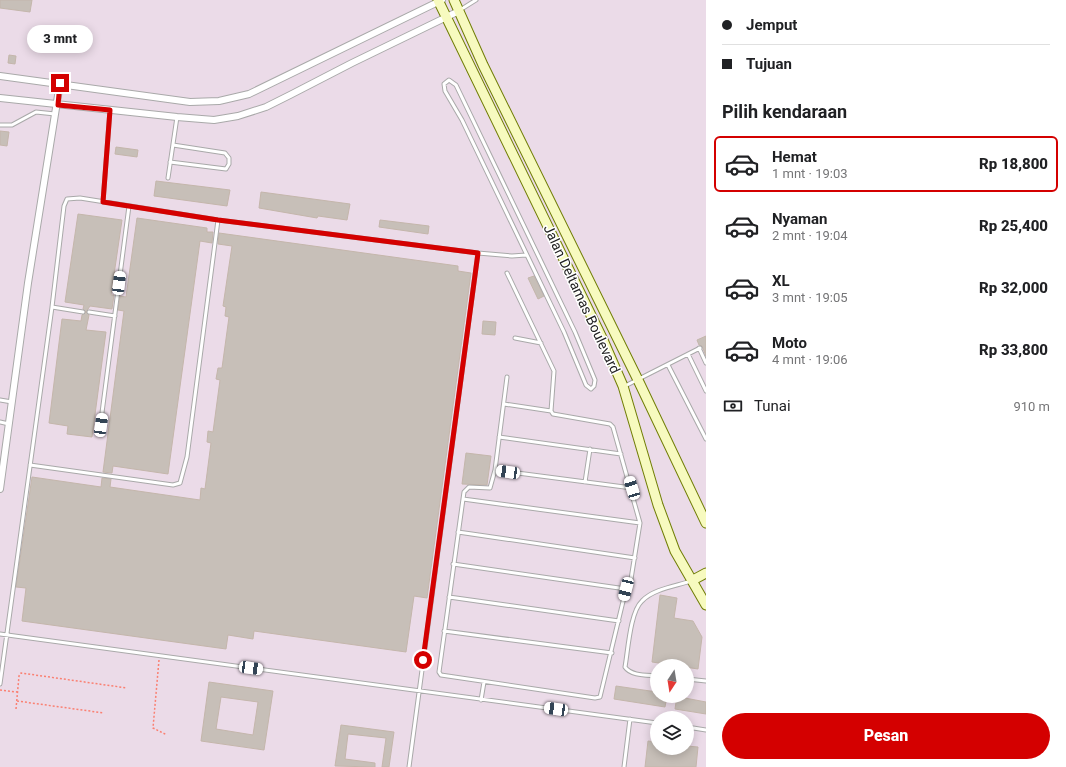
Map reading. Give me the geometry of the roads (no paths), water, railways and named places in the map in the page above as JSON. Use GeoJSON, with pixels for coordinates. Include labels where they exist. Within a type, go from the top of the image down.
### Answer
{"type":"FeatureCollection","features":[{"type":"Feature","properties":{"kind":"street"},"geometry":{"type":"LineString","coordinates":[[0,76],[190,102],[219,101],[250,94],[440,0]]}},
{"type":"Feature","properties":{"kind":"street","name":"Jalan Deltamas Boulevard"},"geometry":{"type":"LineString","coordinates":[[440,0],[579,290],[623,386],[658,505],[674,551],[693,580],[706,605]]}},
{"type":"Feature","properties":{"kind":"street"},"geometry":{"type":"LineString","coordinates":[[454,0],[483,65],[638,380],[706,523]]}},
{"type":"Feature","properties":{"kind":"street"},"geometry":{"type":"LineString","coordinates":[[0,98],[214,120],[238,116],[266,107],[352,63],[448,18],[459,11]]}},
{"type":"Feature","properties":{"kind":"street"},"geometry":{"type":"LineString","coordinates":[[0,489],[4,423],[55,114],[58,105],[60,83]]}},
{"type":"Feature","properties":{"kind":"street"},"geometry":{"type":"LineString","coordinates":[[693,580],[706,573]]}},
{"type":"Feature","properties":{"kind":"lane"},"geometry":{"type":"LineString","coordinates":[[459,11],[476,0]]}},
{"type":"Feature","properties":{"kind":"lane"},"geometry":{"type":"LineString","coordinates":[[449,80],[456,85],[575,332],[595,380],[593,388],[586,385],[564,332],[526,255],[462,120],[445,91],[444,84],[449,80]]}},
{"type":"Feature","properties":{"kind":"lane"},"geometry":{"type":"LineString","coordinates":[[103,202],[110,110]]}},
{"type":"Feature","properties":{"kind":"lane"},"geometry":{"type":"LineString","coordinates":[[0,125],[12,125],[36,112],[55,114]]}},
{"type":"Feature","properties":{"kind":"lane"},"geometry":{"type":"LineString","coordinates":[[168,178],[177,117]]}},
{"type":"Feature","properties":{"kind":"lane"},"geometry":{"type":"LineString","coordinates":[[170,162],[226,168],[229,164],[229,158],[225,152],[173,145]]}},
{"type":"Feature","properties":{"kind":"lane"},"geometry":{"type":"LineString","coordinates":[[0,684],[65,202],[67,199],[74,198],[218,220],[478,253],[512,256],[526,255]]}},
{"type":"Feature","properties":{"kind":"lane"},"geometry":{"type":"LineString","coordinates":[[100,428],[129,206]]}},
{"type":"Feature","properties":{"kind":"lane"},"geometry":{"type":"LineString","coordinates":[[30,465],[173,485],[180,484],[187,457],[218,220]]}},
{"type":"Feature","properties":{"kind":"lane"},"geometry":{"type":"LineString","coordinates":[[409,767],[478,253]]}},
{"type":"Feature","properties":{"kind":"lane"},"geometry":{"type":"LineString","coordinates":[[507,273],[555,373],[551,411]]}},
{"type":"Feature","properties":{"kind":"lane"},"geometry":{"type":"LineString","coordinates":[[52,307],[83,312]]}},
{"type":"Feature","properties":{"kind":"lane"},"geometry":{"type":"LineString","coordinates":[[89,312],[115,316]]}},
{"type":"Feature","properties":{"kind":"lane"},"geometry":{"type":"LineString","coordinates":[[515,338],[541,343]]}},
{"type":"Feature","properties":{"kind":"lane"},"geometry":{"type":"LineString","coordinates":[[623,386],[638,380],[700,348],[706,363]]}},
{"type":"Feature","properties":{"kind":"lane"},"geometry":{"type":"LineString","coordinates":[[688,354],[706,391]]}},
{"type":"Feature","properties":{"kind":"lane"},"geometry":{"type":"LineString","coordinates":[[668,365],[706,438]]}},
{"type":"Feature","properties":{"kind":"lane"},"geometry":{"type":"LineString","coordinates":[[504,404],[551,411],[556,416],[611,425],[632,488],[640,523],[635,558],[631,579],[626,589],[618,621],[602,694],[595,698],[441,675],[440,672],[444,631],[464,492],[469,487],[491,487],[495,470],[507,377]]}},
{"type":"Feature","properties":{"kind":"lane"},"geometry":{"type":"LineString","coordinates":[[0,400],[8,401]]}},
{"type":"Feature","properties":{"kind":"lane"},"geometry":{"type":"LineString","coordinates":[[499,437],[621,454]]}},
{"type":"Feature","properties":{"kind":"lane"},"geometry":{"type":"LineString","coordinates":[[584,482],[590,449]]}},
{"type":"Feature","properties":{"kind":"lane"},"geometry":{"type":"LineString","coordinates":[[495,470],[632,488]]}},
{"type":"Feature","properties":{"kind":"lane"},"geometry":{"type":"LineString","coordinates":[[463,499],[640,523]]}},
{"type":"Feature","properties":{"kind":"lane"},"geometry":{"type":"LineString","coordinates":[[458,532],[635,558]]}},
{"type":"Feature","properties":{"kind":"lane"},"geometry":{"type":"LineString","coordinates":[[454,564],[626,589]]}},
{"type":"Feature","properties":{"kind":"lane"},"geometry":{"type":"LineString","coordinates":[[650,675],[629,672],[625,667],[637,607],[642,600],[655,593],[693,580]]}},
{"type":"Feature","properties":{"kind":"lane"},"geometry":{"type":"LineString","coordinates":[[449,597],[618,621]]}},
{"type":"Feature","properties":{"kind":"lane"},"geometry":{"type":"LineString","coordinates":[[444,631],[612,653]]}},
{"type":"Feature","properties":{"kind":"lane"},"geometry":{"type":"LineString","coordinates":[[0,634],[650,722]]}},
{"type":"Feature","properties":{"kind":"lane"},"geometry":{"type":"LineString","coordinates":[[694,680],[706,681]]}},
{"type":"Feature","properties":{"kind":"lane"},"geometry":{"type":"LineString","coordinates":[[481,700],[484,682]]}},
{"type":"Feature","properties":{"kind":"lane"},"geometry":{"type":"LineString","coordinates":[[624,767],[630,719]]}},
{"type":"Feature","properties":{"kind":"lane"},"geometry":{"type":"LineString","coordinates":[[694,728],[706,730]]}}]}
